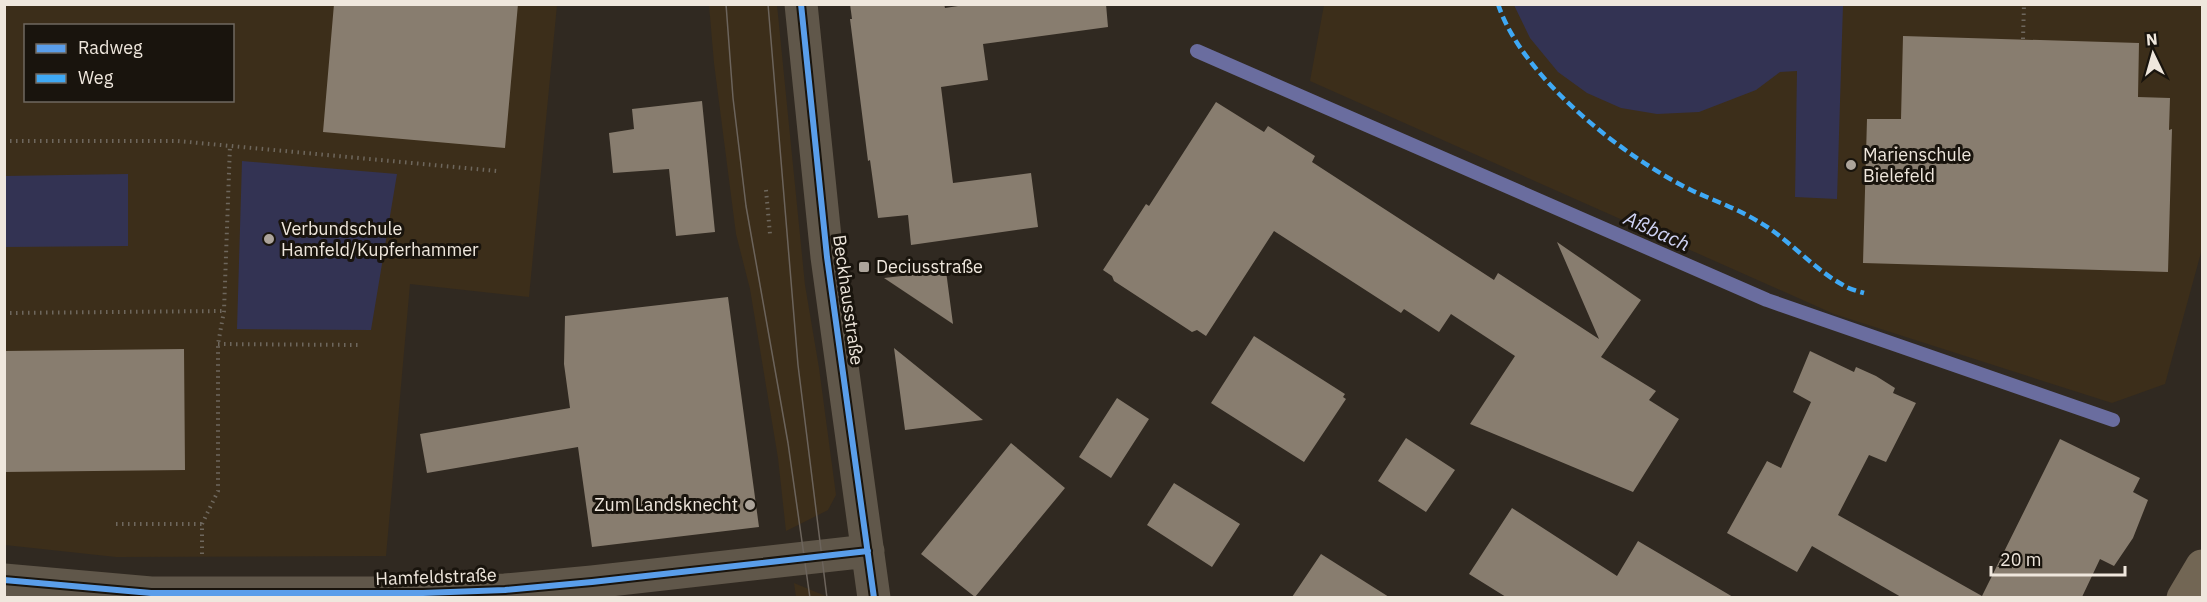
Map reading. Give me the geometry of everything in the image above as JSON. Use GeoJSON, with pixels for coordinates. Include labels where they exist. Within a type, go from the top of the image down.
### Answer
{"type":"FeatureCollection","features":[{"type":"Feature","properties":{"kind":"main road"},"geometry":{"type":"LineString","coordinates":[[2183,597],[2202,566]]}},
{"type":"Feature","properties":{"kind":"street","name":"Beckhausstraße"},"geometry":{"type":"LineString","coordinates":[[801,4],[827,257],[874,597]]}},
{"type":"Feature","properties":{"kind":"street","name":"Hamfeldstraße"},"geometry":{"type":"LineString","coordinates":[[4,580],[151,593],[350,594],[505,590],[868,551]]}},
{"type":"Feature","properties":{"kind":"path"},"geometry":{"type":"LineString","coordinates":[[2024,4],[2024,39]]}},
{"type":"Feature","properties":{"kind":"path"},"geometry":{"type":"LineString","coordinates":[[4,141],[178,141],[496,171]]}},
{"type":"Feature","properties":{"kind":"path"},"geometry":{"type":"LineString","coordinates":[[203,592],[202,524],[218,491],[218,344],[224,311],[230,145]]}},
{"type":"Feature","properties":{"kind":"path"},"geometry":{"type":"LineString","coordinates":[[765,190],[770,234]]}},
{"type":"Feature","properties":{"kind":"path"},"geometry":{"type":"LineString","coordinates":[[4,313],[224,311]]}},
{"type":"Feature","properties":{"kind":"path"},"geometry":{"type":"LineString","coordinates":[[218,344],[361,345]]}},
{"type":"Feature","properties":{"kind":"path"},"geometry":{"type":"LineString","coordinates":[[116,524],[202,524]]}},
{"type":"Feature","properties":{"kind":"shaded area","name":"Verbundschule Hamfeld/Kupferhammer"},"geometry":{"type":"Polygon","coordinates":[[[4,5],[557,5],[529,297],[410,284],[386,556],[116,557],[5,545],[4,5]]]}},
{"type":"Feature","properties":{"kind":"shaded area"},"geometry":{"type":"Polygon","coordinates":[[[709,5],[777,5],[805,285],[836,495],[828,510],[786,531],[778,458],[750,289],[736,234],[714,63],[709,5]]]}},
{"type":"Feature","properties":{"kind":"shaded area","name":"Marienschule Bielefeld"},"geometry":{"type":"Polygon","coordinates":[[[1324,5],[2202,5],[2202,249],[2165,384],[2112,403],[1834,314],[1310,81],[1324,5]]]}},
{"type":"Feature","properties":{"kind":"shaded area"},"geometry":{"type":"Polygon","coordinates":[[[1514,5],[1843,5],[1837,199],[1795,197],[1797,71],[1780,72],[1756,90],[1699,112],[1657,114],[1621,108],[1587,93],[1558,72],[1530,38],[1514,5]]]}},
{"type":"Feature","properties":{"kind":"shaded area"},"geometry":{"type":"Polygon","coordinates":[[[242,161],[397,174],[371,330],[237,329],[242,161]]]}},
{"type":"Feature","properties":{"kind":"shaded area"},"geometry":{"type":"Polygon","coordinates":[[[128,174],[128,246],[5,247],[5,176],[128,174]]]}},
{"type":"Feature","properties":{"kind":"shaded area"},"geometry":{"type":"Polygon","coordinates":[[[794,583],[828,597],[796,597],[794,583]]]}},
{"type":"Feature","properties":{"kind":"building"},"geometry":{"type":"Polygon","coordinates":[[[334,4],[518,4],[505,148],[323,132],[334,4]]]}},
{"type":"Feature","properties":{"kind":"building"},"geometry":{"type":"Polygon","coordinates":[[[850,4],[944,4],[945,8],[971,4],[1106,4],[1108,27],[983,44],[988,80],[941,87],[953,183],[1031,173],[1038,227],[911,245],[908,215],[878,218],[870,160],[868,161],[850,4]]]}},
{"type":"Feature","properties":{"kind":"building"},"geometry":{"type":"Polygon","coordinates":[[[1903,36],[2139,43],[2138,97],[2170,98],[2169,130],[2172,129],[2168,272],[1863,263],[1867,119],[1901,119],[1903,36]]]}},
{"type":"Feature","properties":{"kind":"building"},"geometry":{"type":"Polygon","coordinates":[[[702,101],[715,232],[676,236],[669,169],[613,173],[609,133],[634,129],[632,109],[702,101]]]}},
{"type":"Feature","properties":{"kind":"building"},"geometry":{"type":"Polygon","coordinates":[[[1216,102],[1264,132],[1268,126],[1315,156],[1312,162],[1494,280],[1498,273],[1599,339],[1557,242],[1641,300],[1601,357],[1656,391],[1649,400],[1679,419],[1633,492],[1470,424],[1515,356],[1451,314],[1439,332],[1404,309],[1401,313],[1274,231],[1206,336],[1197,330],[1192,332],[1114,281],[1112,276],[1103,270],[1146,204],[1149,206],[1216,102]]]}},
{"type":"Feature","properties":{"kind":"building"},"geometry":{"type":"Polygon","coordinates":[[[946,271],[953,324],[884,278],[946,271]]]}},
{"type":"Feature","properties":{"kind":"building"},"geometry":{"type":"Polygon","coordinates":[[[728,297],[759,527],[592,547],[578,447],[427,473],[420,434],[570,408],[564,364],[565,316],[728,297]]]}},
{"type":"Feature","properties":{"kind":"building"},"geometry":{"type":"Polygon","coordinates":[[[1254,336],[1345,394],[1343,397],[1346,399],[1304,462],[1211,403],[1254,336]]]}},
{"type":"Feature","properties":{"kind":"building"},"geometry":{"type":"Polygon","coordinates":[[[894,348],[983,420],[905,430],[894,348]]]}},
{"type":"Feature","properties":{"kind":"building"},"geometry":{"type":"Polygon","coordinates":[[[184,349],[185,470],[4,472],[4,351],[184,349]]]}},
{"type":"Feature","properties":{"kind":"building"},"geometry":{"type":"Polygon","coordinates":[[[1810,351],[1854,372],[1856,367],[1876,376],[1895,388],[1893,393],[1916,403],[1886,462],[1869,455],[1838,515],[1982,596],[2060,439],[2140,478],[2133,492],[2148,500],[2133,538],[2114,566],[2100,559],[2082,597],[1901,597],[1812,546],[1797,572],[1727,533],[1767,461],[1781,468],[1811,402],[1793,392],[1810,351]]]}},
{"type":"Feature","properties":{"kind":"building"},"geometry":{"type":"Polygon","coordinates":[[[1117,398],[1149,419],[1111,478],[1079,457],[1117,398]]]}},
{"type":"Feature","properties":{"kind":"building"},"geometry":{"type":"Polygon","coordinates":[[[1406,438],[1455,470],[1426,512],[1378,481],[1406,438]]]}},
{"type":"Feature","properties":{"kind":"building"},"geometry":{"type":"Polygon","coordinates":[[[1011,443],[1065,488],[975,597],[921,554],[1011,443]]]}},
{"type":"Feature","properties":{"kind":"building"},"geometry":{"type":"Polygon","coordinates":[[[1174,483],[1240,524],[1212,567],[1147,525],[1174,483]]]}},
{"type":"Feature","properties":{"kind":"building"},"geometry":{"type":"Polygon","coordinates":[[[1512,508],[1617,576],[1638,541],[1733,597],[1506,597],[1469,574],[1512,508]]]}},
{"type":"Feature","properties":{"kind":"building"},"geometry":{"type":"Polygon","coordinates":[[[1321,554],[1389,597],[1292,597],[1321,554]]]}},
{"type":"Feature","properties":{"kind":"waterway","name":"Aßbach"},"geometry":{"type":"LineString","coordinates":[[1197,51],[1767,300],[2113,420]]}},
{"type":"Feature","properties":{"kind":"tram line"},"geometry":{"type":"LineString","coordinates":[[726,4],[733,98],[746,206],[788,443],[810,598]]}},
{"type":"Feature","properties":{"kind":"tram line"},"geometry":{"type":"LineString","coordinates":[[768,4],[798,365],[827,598]]}},
{"type":"Feature","properties":{"kind":"marked path"},"geometry":{"type":"LineString","coordinates":[[1498,4],[1510,32],[1529,60],[1552,87],[1608,137],[1666,177],[1759,222],[1832,278],[1848,288],[1864,293]]}},
{"type":"Feature","properties":{"kind":"cycle path"},"geometry":{"type":"LineString","coordinates":[[801,4],[827,257],[874,598]]}},
{"type":"Feature","properties":{"kind":"cycle path"},"geometry":{"type":"LineString","coordinates":[[4,580],[151,593],[423,593],[505,590],[592,582],[868,551]]}},
{"type":"Feature","properties":{"kind":"place","name":"Marienschule Bielefeld"},"geometry":{"type":"Point","coordinates":[1851,165]}},
{"type":"Feature","properties":{"kind":"place","name":"Verbundschule Hamfeld/Kupferhammer"},"geometry":{"type":"Point","coordinates":[269,239]}},
{"type":"Feature","properties":{"kind":"place","name":"Deciusstraße"},"geometry":{"type":"Point","coordinates":[864,267]}},
{"type":"Feature","properties":{"kind":"place","name":"Zum Landsknecht"},"geometry":{"type":"Point","coordinates":[750,505]}}]}
